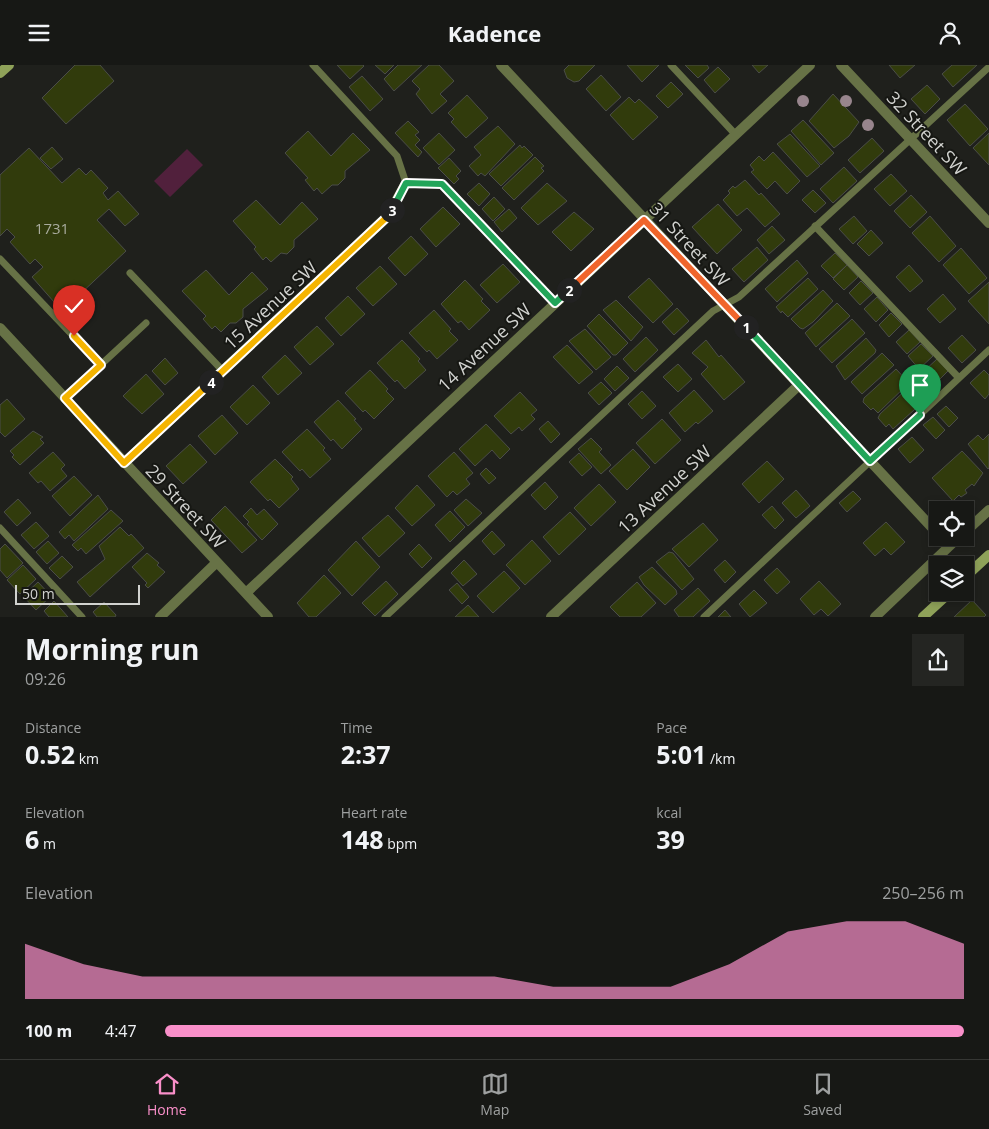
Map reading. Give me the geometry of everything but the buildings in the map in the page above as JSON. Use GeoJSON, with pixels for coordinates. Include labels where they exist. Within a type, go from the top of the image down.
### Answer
{"type":"FeatureCollection","features":[{"type":"Feature","properties":{"kind":"main road"},"geometry":{"type":"LineString","coordinates":[[0,73],[9,65]]}},
{"type":"Feature","properties":{"kind":"main road"},"geometry":{"type":"LineString","coordinates":[[974,569],[989,555]]}},
{"type":"Feature","properties":{"kind":"main road"},"geometry":{"type":"LineString","coordinates":[[923,617],[940,601]]}},
{"type":"Feature","properties":{"kind":"street","name":"31 Street SW"},"geometry":{"type":"LineString","coordinates":[[501,65],[929,524]]}},
{"type":"Feature","properties":{"kind":"street","name":"14 Avenue SW"},"geometry":{"type":"LineString","coordinates":[[246,593],[810,65]]}},
{"type":"Feature","properties":{"kind":"street","name":"32 Street SW"},"geometry":{"type":"LineString","coordinates":[[841,65],[989,223]]}},
{"type":"Feature","properties":{"kind":"street","name":"15 Avenue SW"},"geometry":{"type":"LineString","coordinates":[[124,463],[388,216],[406,183]]}},
{"type":"Feature","properties":{"kind":"street","name":"29 Street SW"},"geometry":{"type":"LineString","coordinates":[[0,328],[268,617]]}},
{"type":"Feature","properties":{"kind":"street","name":"13 Avenue SW"},"geometry":{"type":"LineString","coordinates":[[550,617],[799,385]]}},
{"type":"Feature","properties":{"kind":"street"},"geometry":{"type":"LineString","coordinates":[[974,524],[989,510]]}},
{"type":"Feature","properties":{"kind":"street"},"geometry":{"type":"LineString","coordinates":[[875,617],[949,547]]}},
{"type":"Feature","properties":{"kind":"street"},"geometry":{"type":"LineString","coordinates":[[160,617],[217,562]]}},
{"type":"Feature","properties":{"kind":"lane"},"geometry":{"type":"LineString","coordinates":[[313,65],[397,156],[406,183],[442,184],[555,303]]}},
{"type":"Feature","properties":{"kind":"lane"},"geometry":{"type":"LineString","coordinates":[[671,65],[736,135]]}},
{"type":"Feature","properties":{"kind":"lane"},"geometry":{"type":"LineString","coordinates":[[385,617],[713,311],[726,306],[739,297],[989,67]]}},
{"type":"Feature","properties":{"kind":"lane"},"geometry":{"type":"LineString","coordinates":[[815,226],[959,378]]}},
{"type":"Feature","properties":{"kind":"lane"},"geometry":{"type":"LineString","coordinates":[[0,259],[101,365]]}},
{"type":"Feature","properties":{"kind":"lane"},"geometry":{"type":"LineString","coordinates":[[130,273],[223,371]]}},
{"type":"Feature","properties":{"kind":"lane"},"geometry":{"type":"LineString","coordinates":[[65,398],[146,323]]}},
{"type":"Feature","properties":{"kind":"lane"},"geometry":{"type":"LineString","coordinates":[[704,617],[989,350]]}},
{"type":"Feature","properties":{"kind":"lane"},"geometry":{"type":"LineString","coordinates":[[0,528],[82,617]]}},
{"type":"Feature","properties":{"kind":"shaded area"},"geometry":{"type":"Polygon","coordinates":[[[187,149],[203,165],[170,197],[154,181],[187,149]]]}},
{"type":"Feature","properties":{"kind":"route"},"geometry":{"type":"LineString","coordinates":[[74,336],[101,365],[65,398],[124,463],[388,216],[406,183],[442,184],[555,303],[644,220],[870,461],[920,415]]}}]}
